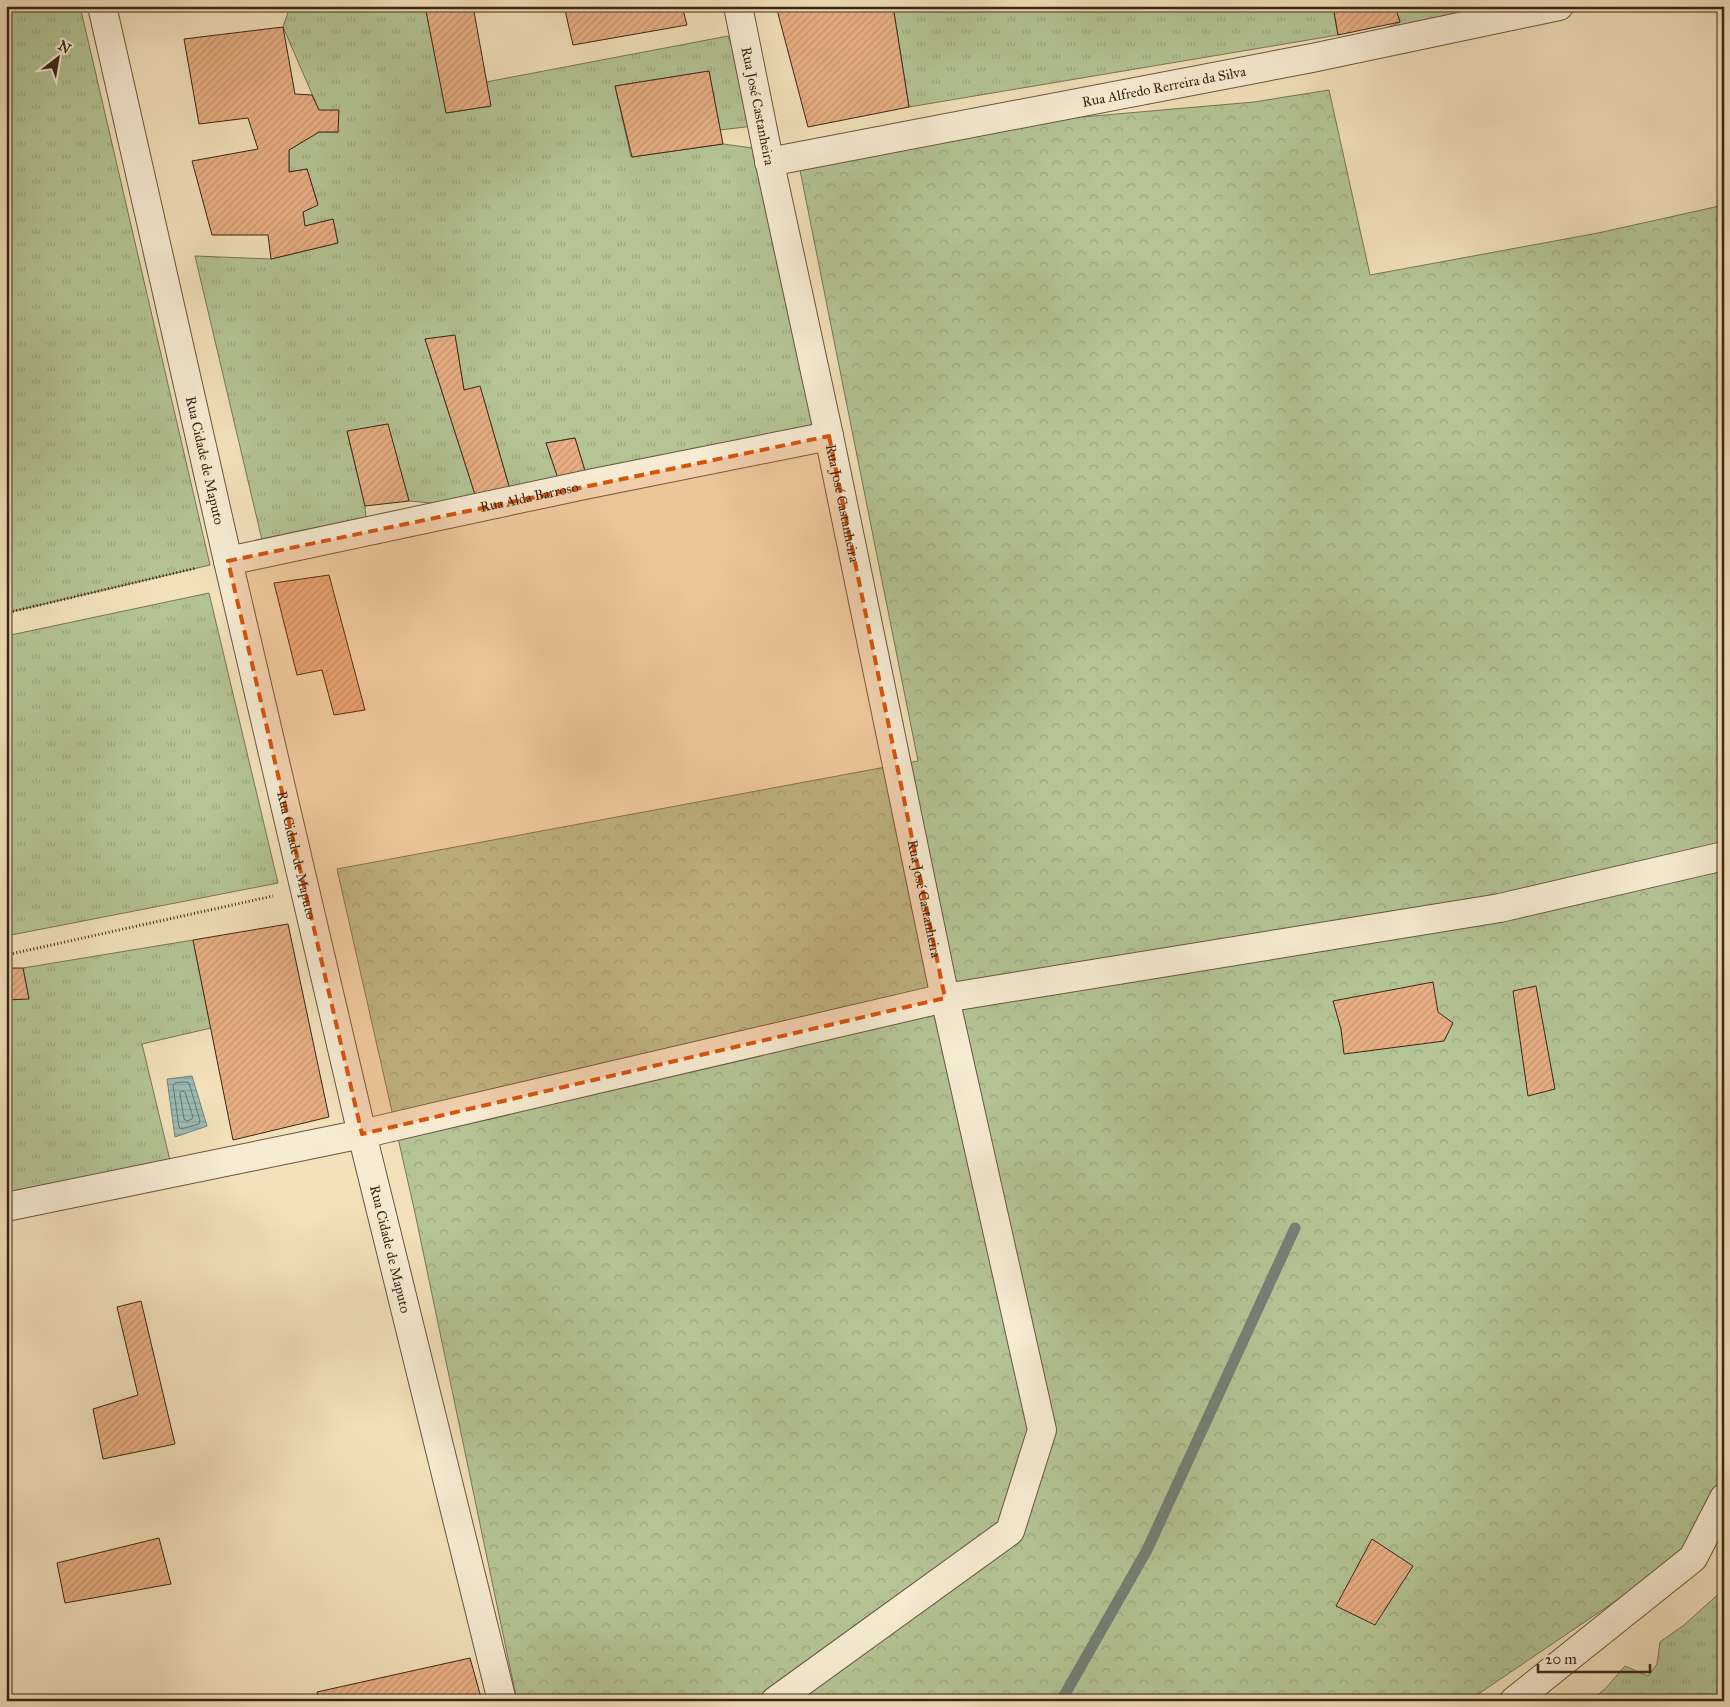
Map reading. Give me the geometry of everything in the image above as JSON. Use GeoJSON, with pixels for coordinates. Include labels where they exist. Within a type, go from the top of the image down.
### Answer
{"type":"FeatureCollection","features":[{"type":"Feature","properties":{"kind":"street","name":"Rua Cidade de Maputo"},"geometry":{"type":"LineString","coordinates":[[102,6],[228,561],[362,1134],[502,1701]]}},
{"type":"Feature","properties":{"kind":"street","name":"Rua José Castanheira"},"geometry":{"type":"LineString","coordinates":[[738,6],[769,162],[829,436],[945,998],[1042,1430],[1010,1531],[775,1701]]}},
{"type":"Feature","properties":{"kind":"street","name":"Rua Alfredo Rerreira da Silva"},"geometry":{"type":"LineString","coordinates":[[769,162],[1312,58],[1559,6]]}},
{"type":"Feature","properties":{"kind":"street","name":"Rua Alda Barroso"},"geometry":{"type":"LineString","coordinates":[[228,561],[552,492],[829,436]]}},
{"type":"Feature","properties":{"kind":"street"},"geometry":{"type":"LineString","coordinates":[[6,1207],[362,1134],[945,998],[1500,908],[1724,856]]}},
{"type":"Feature","properties":{"kind":"street"},"geometry":{"type":"LineString","coordinates":[[1514,1701],[1693,1558],[1724,1498]]}},
{"type":"Feature","properties":{"kind":"path"},"geometry":{"type":"LineString","coordinates":[[6,613],[228,561]]}},
{"type":"Feature","properties":{"kind":"path"},"geometry":{"type":"LineString","coordinates":[[6,956],[305,889]]}},
{"type":"Feature","properties":{"kind":"highlighted area"},"geometry":{"type":"Polygon","coordinates":[[[829,436],[945,998],[362,1134],[228,561],[829,436]]]}},
{"type":"Feature","properties":{"kind":"green space"},"geometry":{"type":"Polygon","coordinates":[[[6,6],[80,6],[210,565],[6,613],[6,6]]]}},
{"type":"Feature","properties":{"kind":"green space"},"geometry":{"type":"Polygon","coordinates":[[[290,6],[425,6],[447,113],[490,106],[486,82],[728,36],[762,125],[720,130],[709,71],[615,86],[631,157],[723,144],[767,150],[829,436],[589,484],[575,438],[546,443],[562,490],[513,500],[480,387],[464,390],[455,336],[425,339],[479,507],[409,501],[387,424],[347,432],[365,506],[367,531],[262,540],[195,256],[271,259],[338,243],[333,219],[305,226],[303,212],[318,204],[307,169],[289,172],[289,150],[319,132],[338,132],[319,110],[283,27],[290,6]]]}},
{"type":"Feature","properties":{"kind":"green space"},"geometry":{"type":"Polygon","coordinates":[[[893,6],[1333,6],[1338,35],[909,107],[893,6]]]}},
{"type":"Feature","properties":{"kind":"green space"},"geometry":{"type":"Polygon","coordinates":[[[1395,6],[1602,6],[1491,31],[1406,53],[1331,52],[1400,22],[1395,6]]]}},
{"type":"Feature","properties":{"kind":"green space"},"geometry":{"type":"Polygon","coordinates":[[[1329,90],[1370,275],[1598,233],[1724,205],[1724,1498],[1693,1558],[1620,1598],[1468,1701],[517,1701],[415,1213],[337,869],[918,761],[800,170],[1002,124],[1254,102],[1329,90]]]}},
{"type":"Feature","properties":{"kind":"green space"},"geometry":{"type":"Polygon","coordinates":[[[209,593],[278,883],[6,936],[6,636],[209,593]]]}},
{"type":"Feature","properties":{"kind":"green space"},"geometry":{"type":"Polygon","coordinates":[[[193,940],[211,1028],[142,1044],[173,1173],[6,1207],[6,1000],[29,998],[23,968],[193,940]]]}},
{"type":"Feature","properties":{"kind":"green space"},"geometry":{"type":"Polygon","coordinates":[[[1724,1589],[1724,1701],[1590,1701],[1605,1689],[1625,1666],[1648,1676],[1657,1664],[1660,1642],[1684,1625],[1724,1589]]]}},
{"type":"Feature","properties":{"kind":"water"},"geometry":{"type":"Polygon","coordinates":[[[192,1076],[207,1126],[175,1137],[167,1079],[192,1076]]]}},
{"type":"Feature","properties":{"kind":"building"},"geometry":{"type":"Polygon","coordinates":[[[425,6],[473,6],[491,106],[446,113],[425,6]]]}},
{"type":"Feature","properties":{"kind":"building"},"geometry":{"type":"Polygon","coordinates":[[[564,6],[682,6],[687,25],[573,45],[564,6]]]}},
{"type":"Feature","properties":{"kind":"building"},"geometry":{"type":"Polygon","coordinates":[[[776,6],[893,6],[909,107],[808,127],[776,6]]]}},
{"type":"Feature","properties":{"kind":"building"},"geometry":{"type":"Polygon","coordinates":[[[1333,6],[1395,6],[1400,22],[1338,35],[1333,6]]]}},
{"type":"Feature","properties":{"kind":"building"},"geometry":{"type":"Polygon","coordinates":[[[283,27],[295,94],[312,95],[319,110],[339,110],[338,132],[319,132],[289,150],[289,172],[307,169],[318,205],[303,212],[305,226],[333,219],[338,243],[271,259],[268,235],[212,235],[192,161],[258,149],[248,118],[199,124],[184,39],[283,27]]]}},
{"type":"Feature","properties":{"kind":"building"},"geometry":{"type":"Polygon","coordinates":[[[709,71],[723,144],[632,157],[615,86],[709,71]]]}},
{"type":"Feature","properties":{"kind":"building"},"geometry":{"type":"Polygon","coordinates":[[[455,335],[464,390],[480,386],[513,500],[479,507],[425,339],[455,335]]]}},
{"type":"Feature","properties":{"kind":"building"},"geometry":{"type":"Polygon","coordinates":[[[388,424],[409,501],[365,506],[347,431],[388,424]]]}},
{"type":"Feature","properties":{"kind":"building"},"geometry":{"type":"Polygon","coordinates":[[[575,438],[589,484],[562,490],[546,443],[575,438]]]}},
{"type":"Feature","properties":{"kind":"building"},"geometry":{"type":"Polygon","coordinates":[[[329,575],[365,710],[334,715],[322,670],[297,675],[274,583],[329,575]]]}},
{"type":"Feature","properties":{"kind":"building"},"geometry":{"type":"Polygon","coordinates":[[[288,924],[329,1117],[233,1140],[193,940],[288,924]]]}},
{"type":"Feature","properties":{"kind":"building"},"geometry":{"type":"Polygon","coordinates":[[[6,968],[23,968],[29,999],[6,1000],[6,968]]]}},
{"type":"Feature","properties":{"kind":"building"},"geometry":{"type":"Polygon","coordinates":[[[1433,982],[1438,1012],[1453,1023],[1444,1041],[1344,1054],[1341,1029],[1333,1001],[1433,982]]]}},
{"type":"Feature","properties":{"kind":"building"},"geometry":{"type":"Polygon","coordinates":[[[1536,986],[1555,1089],[1528,1096],[1513,991],[1536,986]]]}},
{"type":"Feature","properties":{"kind":"building"},"geometry":{"type":"Polygon","coordinates":[[[141,1301],[175,1444],[103,1459],[93,1409],[138,1395],[117,1307],[141,1301]]]}},
{"type":"Feature","properties":{"kind":"building"},"geometry":{"type":"Polygon","coordinates":[[[159,1538],[171,1584],[65,1603],[57,1563],[159,1538]]]}},
{"type":"Feature","properties":{"kind":"building"},"geometry":{"type":"Polygon","coordinates":[[[1372,1539],[1413,1566],[1375,1625],[1336,1606],[1372,1539]]]}},
{"type":"Feature","properties":{"kind":"building"},"geometry":{"type":"Polygon","coordinates":[[[470,1658],[482,1701],[319,1701],[317,1692],[470,1658]]]}},
{"type":"Feature","properties":{"kind":"waterway"},"geometry":{"type":"LineString","coordinates":[[1061,1701],[1147,1550],[1295,1228]]}}]}
